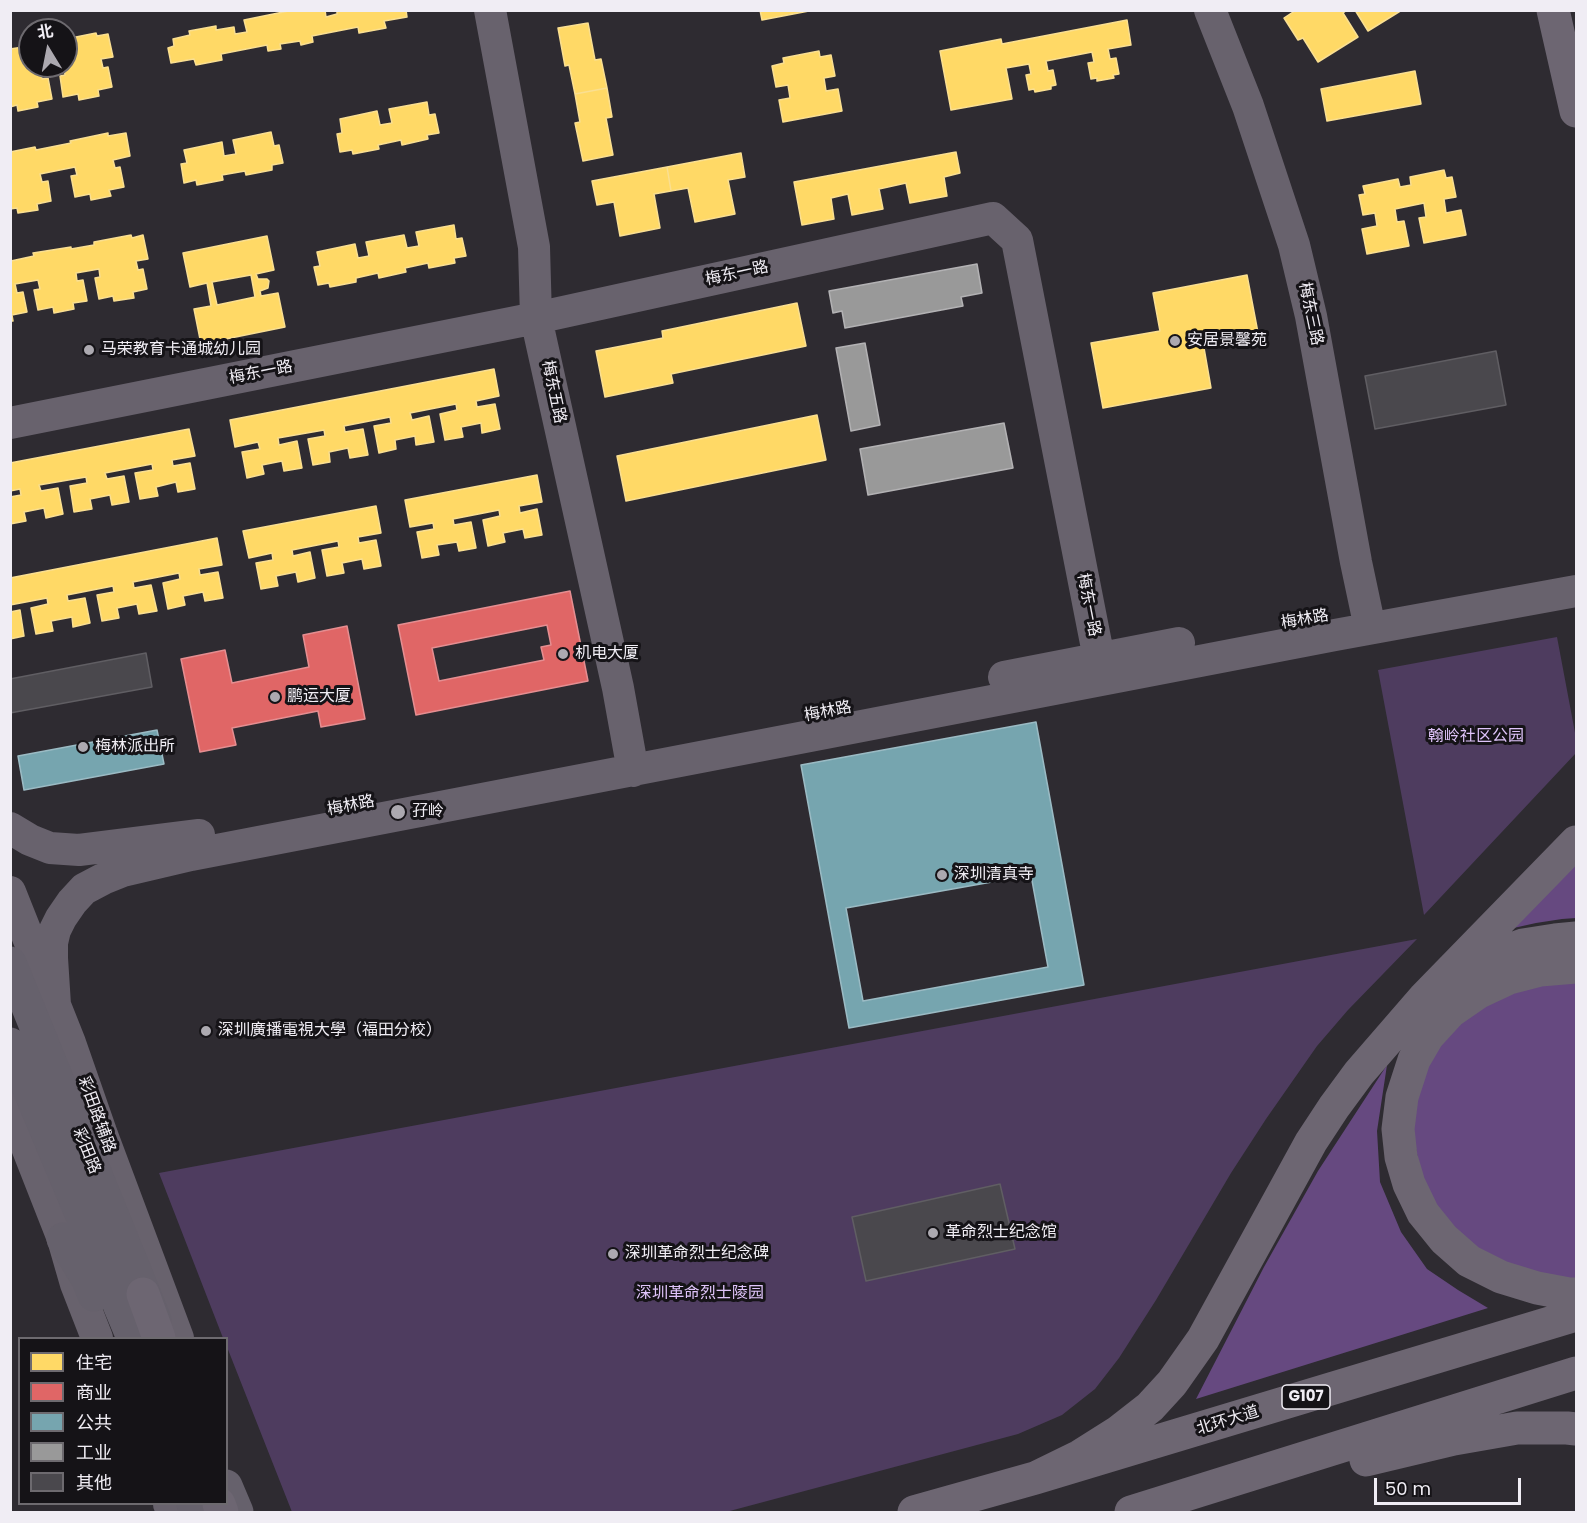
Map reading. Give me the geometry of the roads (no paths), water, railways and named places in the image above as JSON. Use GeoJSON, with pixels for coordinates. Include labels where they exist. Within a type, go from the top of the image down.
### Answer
{"type":"FeatureCollection","features":[{"type":"Feature","properties":{"kind":"highway"},"geometry":{"type":"LineString","coordinates":[[1553,10],[1576,111]]}},
{"type":"Feature","properties":{"kind":"highway"},"geometry":{"type":"LineString","coordinates":[[1035,1478],[1080,1456],[1118,1432],[1150,1407],[1172,1383],[1203,1339],[1307,1150],[1359,1073],[1424,998],[1576,842]]}},
{"type":"Feature","properties":{"kind":"highway"},"geometry":{"type":"LineString","coordinates":[[1424,998],[1463,970],[1490,957],[1523,945],[1576,938]]}},
{"type":"Feature","properties":{"kind":"highway"},"geometry":{"type":"LineString","coordinates":[[1576,967],[1540,969],[1509,978],[1479,992],[1450,1012],[1428,1036],[1414,1060],[1402,1097],[1398,1129],[1401,1157],[1409,1184],[1423,1213],[1444,1239],[1469,1261],[1501,1277],[1537,1288],[1576,1294]]}},
{"type":"Feature","properties":{"kind":"highway"},"geometry":{"type":"LineString","coordinates":[[143,1294],[161,1337]]}},
{"type":"Feature","properties":{"kind":"highway","name":"北环大道"},"geometry":{"type":"LineString","coordinates":[[914,1512],[1035,1478],[1576,1315]]}},
{"type":"Feature","properties":{"kind":"highway"},"geometry":{"type":"LineString","coordinates":[[1131,1512],[1576,1373]]}},
{"type":"Feature","properties":{"kind":"highway"},"geometry":{"type":"LineString","coordinates":[[1145,1512],[1217,1499],[1454,1439],[1517,1428],[1576,1429]]}},
{"type":"Feature","properties":{"kind":"main road","name":"彩田路"},"geometry":{"type":"LineString","coordinates":[[10,963],[32,1090],[133,1337]]}},
{"type":"Feature","properties":{"kind":"main road","name":"彩田路"},"geometry":{"type":"LineString","coordinates":[[10,1044],[32,1090],[143,1294]]}},
{"type":"Feature","properties":{"kind":"main road"},"geometry":{"type":"LineString","coordinates":[[63,1239],[88,1280],[112,1337]]}},
{"type":"Feature","properties":{"kind":"main road"},"geometry":{"type":"LineString","coordinates":[[228,1491],[237,1512]]}},
{"type":"Feature","properties":{"kind":"street","name":"梅东五路"},"geometry":{"type":"LineString","coordinates":[[490,10],[534,247],[536,318],[613,665],[631,762]]}},
{"type":"Feature","properties":{"kind":"street","name":"梅东三路"},"geometry":{"type":"LineString","coordinates":[[1210,10],[1248,106],[1294,245],[1311,316],[1368,618]]}},
{"type":"Feature","properties":{"kind":"street","name":"梅东一路"},"geometry":{"type":"LineString","coordinates":[[10,423],[536,318],[993,218],[1017,240],[1101,669]]}},
{"type":"Feature","properties":{"kind":"street","name":"梅林路"},"geometry":{"type":"LineString","coordinates":[[10,828],[50,848],[79,850],[189,846],[1368,618],[1576,570]]}},
{"type":"Feature","properties":{"kind":"street","name":"梅林路"},"geometry":{"type":"LineString","coordinates":[[1368,618],[1576,591]]}},
{"type":"Feature","properties":{"kind":"street","name":"梅林路"},"geometry":{"type":"LineString","coordinates":[[55,1005],[52,943],[55,930],[72,902],[84,889],[103,879],[189,846]]}},
{"type":"Feature","properties":{"kind":"street","name":"彩田路辅路"},"geometry":{"type":"LineString","coordinates":[[13,905],[70,1043],[178,1337]]}},
{"type":"Feature","properties":{"kind":"street"},"geometry":{"type":"LineString","coordinates":[[32,1090],[63,1239],[76,1284],[98,1337]]}},
{"type":"Feature","properties":{"kind":"place","name":"安居景馨苑"},"geometry":{"type":"Point","coordinates":[1175,341]}},
{"type":"Feature","properties":{"kind":"place","name":"马荣教育卡通城幼儿园"},"geometry":{"type":"Point","coordinates":[89,350]}},
{"type":"Feature","properties":{"kind":"place","name":"机电大厦"},"geometry":{"type":"Point","coordinates":[563,654]}},
{"type":"Feature","properties":{"kind":"place","name":"鹏运大厦"},"geometry":{"type":"Point","coordinates":[275,697]}},
{"type":"Feature","properties":{"kind":"place","name":"梅林派出所"},"geometry":{"type":"Point","coordinates":[83,747]}},
{"type":"Feature","properties":{"kind":"place","name":"孖岭"},"geometry":{"type":"Point","coordinates":[398,812]}},
{"type":"Feature","properties":{"kind":"place","name":"深圳清真寺"},"geometry":{"type":"Point","coordinates":[942,875]}},
{"type":"Feature","properties":{"kind":"place","name":"深圳廣播電視大學（福田分校）"},"geometry":{"type":"Point","coordinates":[206,1031]}},
{"type":"Feature","properties":{"kind":"place","name":"革命烈士纪念馆"},"geometry":{"type":"Point","coordinates":[933,1233]}},
{"type":"Feature","properties":{"kind":"place","name":"深圳革命烈士纪念碑"},"geometry":{"type":"Point","coordinates":[613,1254]}},
{"type":"Feature","properties":{"kind":"park label","name":"翰岭社区公园"},"geometry":{"type":"Point","coordinates":[1476,737]}},
{"type":"Feature","properties":{"kind":"park label","name":"深圳革命烈士陵园"},"geometry":{"type":"Point","coordinates":[700,1294]}}]}
